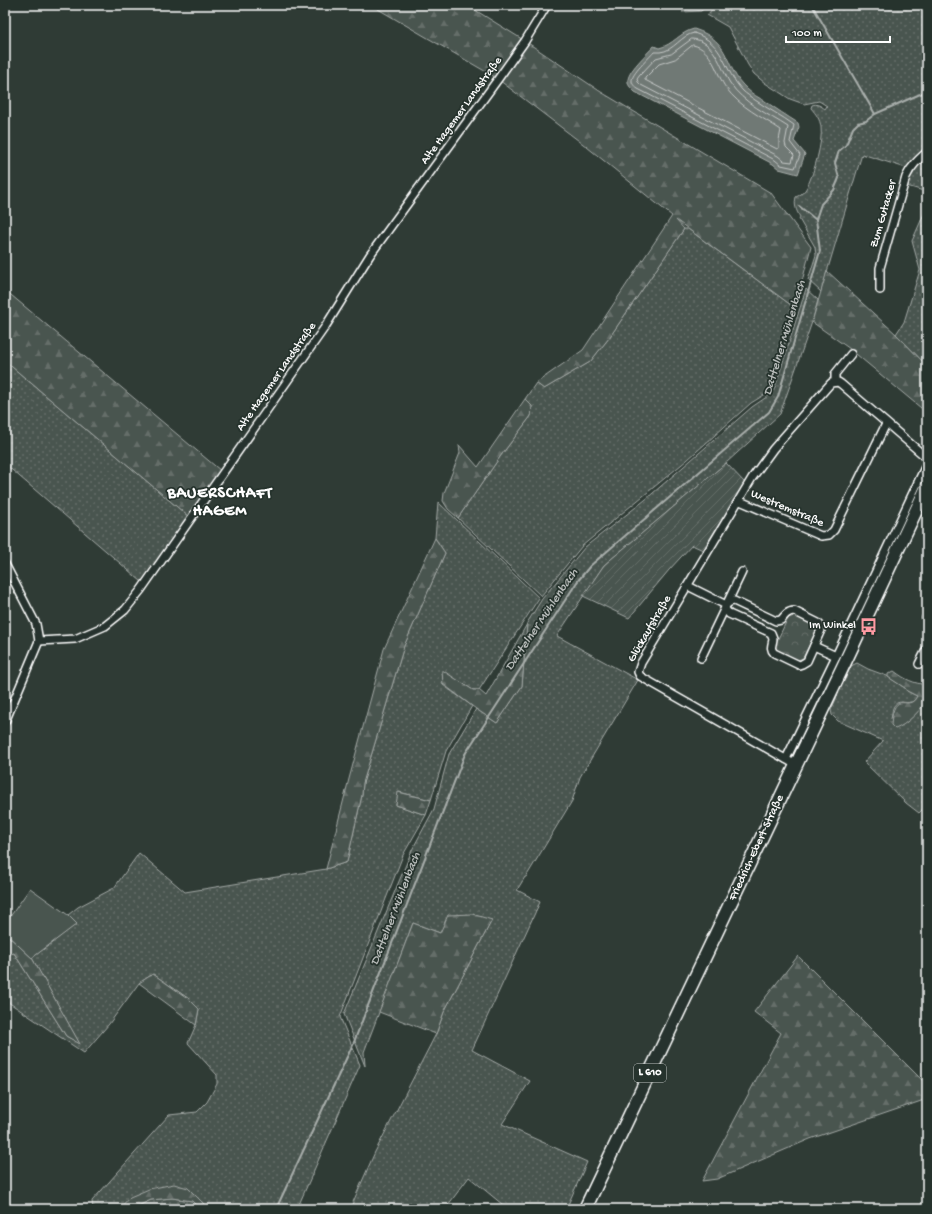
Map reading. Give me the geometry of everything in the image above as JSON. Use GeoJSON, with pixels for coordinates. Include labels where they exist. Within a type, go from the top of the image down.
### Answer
{"type":"FeatureCollection","features":[{"type":"Feature","properties":{"kind":"main road","name":"Friedrich-Ebert-Straße"},"geometry":{"type":"LineString","coordinates":[[585,1209],[791,762],[927,487]]}},
{"type":"Feature","properties":{"kind":"street","name":"Alte Hagemer Landstraße"},"geometry":{"type":"LineString","coordinates":[[39,641],[75,638],[105,626],[125,610],[141,590],[325,327],[370,255],[525,41],[547,5]]}},
{"type":"Feature","properties":{"kind":"street","name":"Zum Gutacker"},"geometry":{"type":"LineString","coordinates":[[880,290],[880,268],[906,177],[910,169],[927,152]]}},
{"type":"Feature","properties":{"kind":"street","name":"Westremstraße"},"geometry":{"type":"LineString","coordinates":[[851,354],[835,374],[835,382],[828,386],[773,449],[752,478],[740,501],[821,536],[829,535],[834,530],[886,424]]}},
{"type":"Feature","properties":{"kind":"street"},"geometry":{"type":"LineString","coordinates":[[835,382],[841,384],[927,458]]}},
{"type":"Feature","properties":{"kind":"street","name":"Friedrich-Ebert-Straße"},"geometry":{"type":"LineString","coordinates":[[791,762],[836,656],[927,464]]}},
{"type":"Feature","properties":{"kind":"street","name":"Glückaufstraße"},"geometry":{"type":"LineString","coordinates":[[740,501],[641,663],[638,672],[640,676],[645,679],[791,762]]}},
{"type":"Feature","properties":{"kind":"street"},"geometry":{"type":"LineString","coordinates":[[5,564],[36,624],[39,641],[5,722]]}},
{"type":"Feature","properties":{"kind":"street"},"geometry":{"type":"LineString","coordinates":[[701,658],[742,572]]}},
{"type":"Feature","properties":{"kind":"street"},"geometry":{"type":"LineString","coordinates":[[688,586],[727,606],[729,614],[771,633],[773,638],[771,647],[772,651],[799,665],[807,661],[821,630],[818,623],[794,611],[786,614],[782,620],[776,621],[732,601],[727,606]]}},
{"type":"Feature","properties":{"kind":"street"},"geometry":{"type":"LineString","coordinates":[[814,646],[836,656]]}},
{"type":"Feature","properties":{"kind":"street"},"geometry":{"type":"LineString","coordinates":[[919,664],[927,648]]}},
{"type":"Feature","properties":{"kind":"green space"},"geometry":{"type":"Polygon","coordinates":[[[371,5],[467,5],[525,41],[601,92],[771,193],[811,247],[795,308],[676,220],[684,229],[609,338],[590,362],[544,389],[536,383],[583,350],[672,216],[587,147],[495,77],[371,5]]]}},
{"type":"Feature","properties":{"kind":"green space"},"geometry":{"type":"Polygon","coordinates":[[[691,5],[708,5],[701,11],[682,12],[691,5]]]}},
{"type":"Feature","properties":{"kind":"green space"},"geometry":{"type":"Polygon","coordinates":[[[716,5],[924,5],[927,12],[927,151],[909,169],[862,154],[821,292],[808,280],[816,255],[815,247],[799,219],[800,217],[796,210],[795,203],[796,197],[804,191],[810,181],[821,141],[818,117],[811,108],[814,104],[825,109],[827,106],[819,101],[804,104],[790,99],[754,74],[728,27],[707,15],[716,5]]]}},
{"type":"Feature","properties":{"kind":"green space"},"geometry":{"type":"Polygon","coordinates":[[[927,155],[927,192],[907,186],[913,170],[927,155]]]}},
{"type":"Feature","properties":{"kind":"green space"},"geometry":{"type":"Polygon","coordinates":[[[927,207],[927,366],[896,334],[904,322],[920,270],[912,241],[927,207]]]}},
{"type":"Feature","properties":{"kind":"green space"},"geometry":{"type":"Polygon","coordinates":[[[684,229],[688,229],[795,308],[773,385],[769,392],[751,403],[687,460],[582,546],[541,596],[458,518],[502,454],[531,416],[532,406],[525,399],[536,383],[544,389],[590,362],[609,338],[684,229]]]}},
{"type":"Feature","properties":{"kind":"green space"},"geometry":{"type":"Polygon","coordinates":[[[827,271],[896,334],[927,366],[927,413],[850,349],[812,322],[827,271]]]}},
{"type":"Feature","properties":{"kind":"green space"},"geometry":{"type":"Polygon","coordinates":[[[806,289],[818,300],[812,322],[780,414],[726,463],[604,565],[557,636],[638,680],[580,777],[572,801],[517,890],[540,902],[472,1050],[530,1081],[502,1124],[587,1162],[566,1209],[508,1209],[469,1177],[445,1209],[350,1209],[375,1152],[436,1034],[444,1012],[492,920],[440,933],[413,923],[364,1052],[365,1066],[344,1014],[412,850],[434,809],[449,754],[476,709],[497,723],[522,686],[527,623],[542,599],[585,547],[645,500],[752,407],[771,394],[775,387],[806,289]]]}},
{"type":"Feature","properties":{"kind":"green space"},"geometry":{"type":"Polygon","coordinates":[[[5,290],[221,471],[189,517],[5,361],[5,290]]]}},
{"type":"Feature","properties":{"kind":"green space"},"geometry":{"type":"Polygon","coordinates":[[[5,361],[189,517],[142,582],[5,464],[5,361]]]}},
{"type":"Feature","properties":{"kind":"green space"},"geometry":{"type":"Polygon","coordinates":[[[525,399],[532,406],[531,416],[502,454],[458,518],[448,509],[443,501],[444,493],[460,453],[459,445],[478,467],[525,399]]]}},
{"type":"Feature","properties":{"kind":"green space"},"geometry":{"type":"Polygon","coordinates":[[[726,463],[745,483],[703,550],[692,545],[629,618],[583,596],[604,565],[726,463]]]}},
{"type":"Feature","properties":{"kind":"green space"},"geometry":{"type":"Polygon","coordinates":[[[438,502],[539,598],[479,690],[473,690],[443,671],[443,685],[472,706],[446,751],[431,800],[399,792],[396,805],[426,815],[403,855],[340,1017],[360,1065],[297,1209],[209,1209],[188,1188],[119,1209],[93,1209],[92,1201],[169,1115],[197,1112],[207,1102],[217,1084],[217,1075],[188,1043],[196,1025],[199,1009],[189,999],[153,974],[139,983],[109,1024],[84,1053],[5,1000],[5,955],[14,953],[66,1036],[79,1043],[32,958],[76,924],[68,915],[78,907],[114,888],[139,853],[185,892],[326,869],[347,862],[362,795],[363,783],[404,646],[445,553],[435,538],[438,502]]]}},
{"type":"Feature","properties":{"kind":"green space"},"geometry":{"type":"Polygon","coordinates":[[[435,538],[445,553],[404,646],[363,783],[362,795],[347,862],[326,869],[384,649],[435,538]]]}},
{"type":"Feature","properties":{"kind":"green space"},"geometry":{"type":"Polygon","coordinates":[[[794,616],[814,625],[816,631],[803,658],[798,660],[777,650],[775,645],[788,618],[794,616]]]}},
{"type":"Feature","properties":{"kind":"green space"},"geometry":{"type":"Polygon","coordinates":[[[527,624],[522,686],[497,723],[443,684],[442,670],[473,690],[479,690],[486,696],[527,624]]]}},
{"type":"Feature","properties":{"kind":"green space"},"geometry":{"type":"Polygon","coordinates":[[[857,663],[887,676],[907,691],[917,696],[911,702],[901,702],[895,704],[891,719],[910,719],[927,698],[927,805],[919,813],[906,803],[864,762],[883,741],[838,721],[832,715],[831,710],[851,666],[857,663]]]}},
{"type":"Feature","properties":{"kind":"green space"},"geometry":{"type":"Polygon","coordinates":[[[894,671],[910,681],[927,685],[927,698],[922,707],[909,721],[895,729],[891,725],[895,707],[898,703],[910,703],[914,701],[917,696],[907,691],[905,688],[888,677],[888,674],[894,671]]]}},
{"type":"Feature","properties":{"kind":"green space"},"geometry":{"type":"Polygon","coordinates":[[[398,792],[431,800],[426,815],[396,805],[398,792]]]}},
{"type":"Feature","properties":{"kind":"green space"},"geometry":{"type":"Polygon","coordinates":[[[30,888],[68,915],[77,924],[32,958],[5,933],[5,924],[30,888]]]}},
{"type":"Feature","properties":{"kind":"green space"},"geometry":{"type":"Polygon","coordinates":[[[472,914],[492,920],[444,1012],[436,1034],[379,1012],[413,923],[440,933],[448,915],[472,914]]]}},
{"type":"Feature","properties":{"kind":"green space"},"geometry":{"type":"Polygon","coordinates":[[[5,933],[32,958],[80,1044],[66,1036],[14,953],[5,955],[5,933]]]}},
{"type":"Feature","properties":{"kind":"green space"},"geometry":{"type":"Polygon","coordinates":[[[798,956],[927,1085],[927,1099],[810,1139],[717,1179],[702,1181],[781,1033],[754,1012],[798,956]]]}},
{"type":"Feature","properties":{"kind":"green space"},"geometry":{"type":"Polygon","coordinates":[[[153,974],[189,999],[199,1009],[196,1025],[139,983],[153,974]]]}},
{"type":"Feature","properties":{"kind":"green space"},"geometry":{"type":"Polygon","coordinates":[[[174,1184],[188,1188],[209,1209],[200,1209],[192,1201],[172,1198],[151,1200],[131,1209],[119,1209],[130,1197],[149,1189],[174,1184]]]}},
{"type":"Feature","properties":{"kind":"green space"},"geometry":{"type":"Polygon","coordinates":[[[172,1198],[192,1201],[200,1209],[131,1209],[151,1200],[172,1198]]]}},
{"type":"Feature","properties":{"kind":"water"},"geometry":{"type":"Polygon","coordinates":[[[694,29],[715,40],[722,48],[739,81],[749,91],[798,123],[799,127],[794,141],[805,154],[798,174],[779,169],[773,164],[635,92],[629,86],[628,78],[630,73],[654,46],[659,48],[664,46],[694,29]]]}},
{"type":"Feature","properties":{"kind":"waterway"},"geometry":{"type":"LineString","coordinates":[[812,5],[875,114]]}},
{"type":"Feature","properties":{"kind":"waterway","name":"Dattelner Mühlenbach"},"geometry":{"type":"LineString","coordinates":[[276,1209],[354,1042],[465,754],[577,582],[590,566],[769,412],[778,397],[820,251],[816,219],[821,204],[834,190],[839,178],[835,163],[839,151],[846,145],[853,128],[858,123],[866,121],[875,114],[927,91]]}},
{"type":"Feature","properties":{"kind":"waterway"},"geometry":{"type":"LineString","coordinates":[[799,206],[815,219]]}},
{"type":"Feature","properties":{"kind":"place","name":"Im Winkel"},"geometry":{"type":"Point","coordinates":[869,626]}},
{"type":"Feature","properties":{"kind":"district","name":"BAUERSCHAFT HAGEM"},"geometry":{"type":"Point","coordinates":[220,503]}}]}
